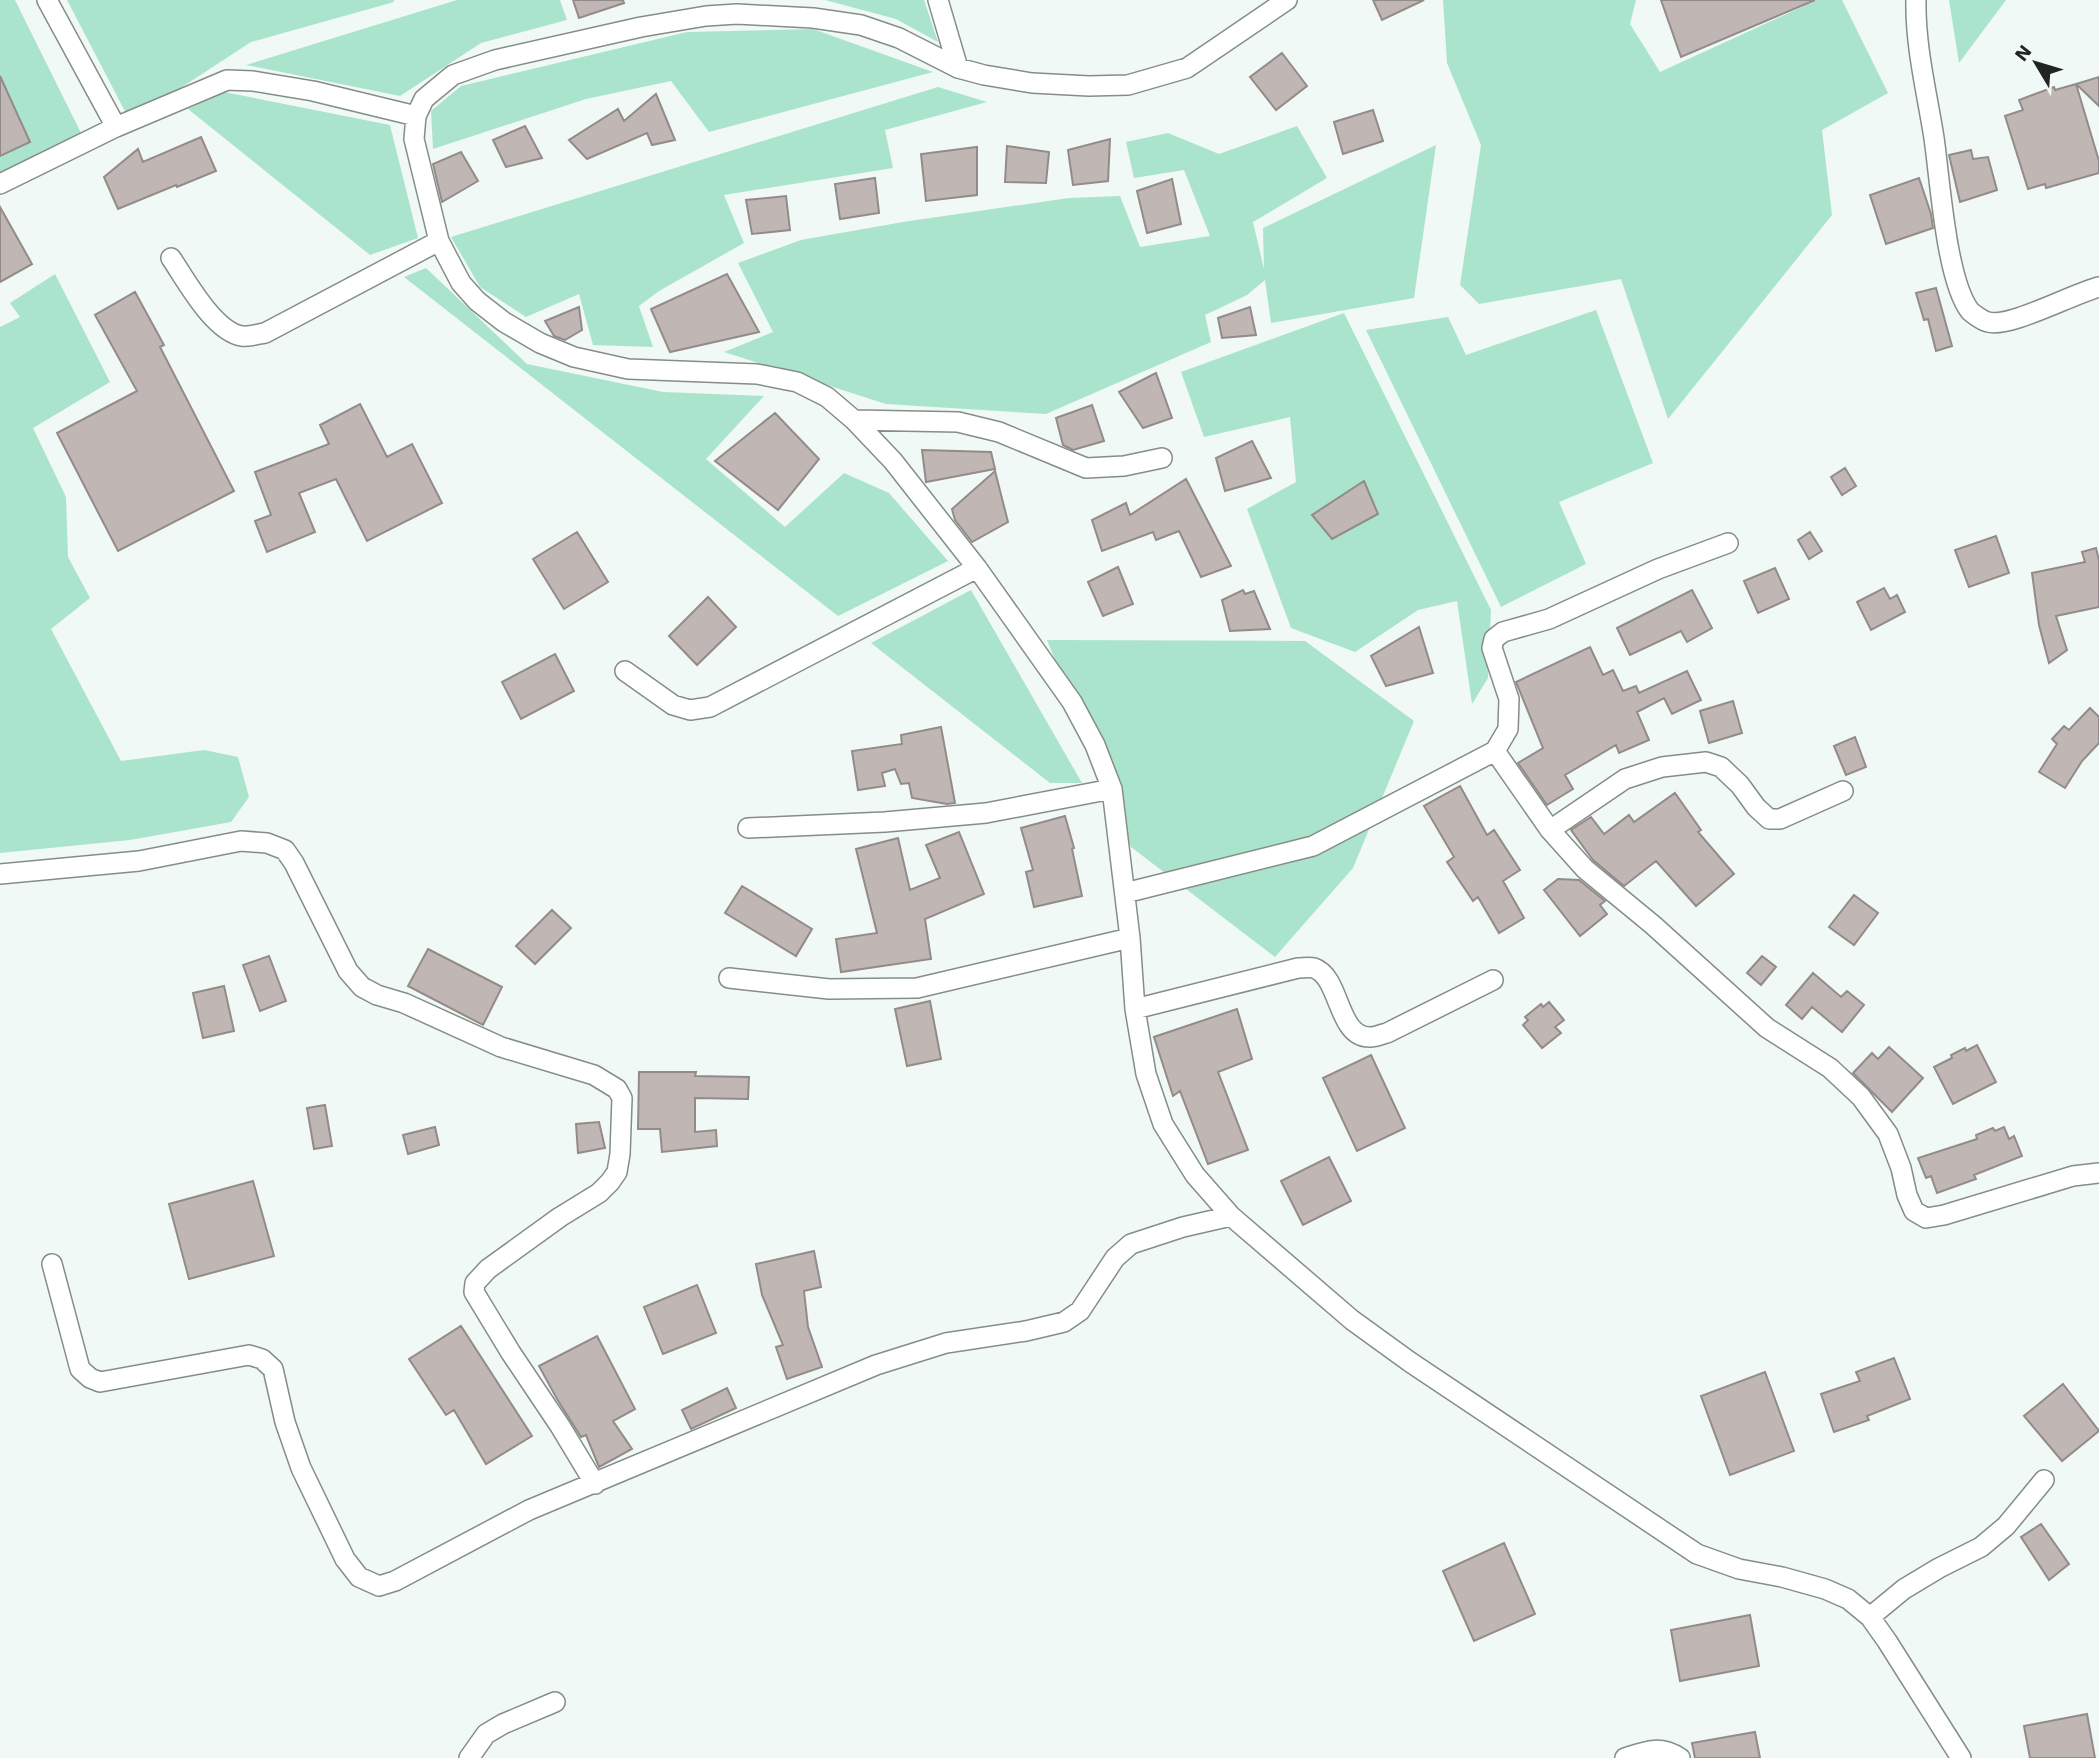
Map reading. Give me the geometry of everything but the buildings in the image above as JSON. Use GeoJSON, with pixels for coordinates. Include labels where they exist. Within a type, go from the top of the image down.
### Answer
{"type":"FeatureCollection","features":[{"type":"Feature","properties":{"kind":"street"},"geometry":{"type":"LineString","coordinates":[[47,0],[116,127]]}},
{"type":"Feature","properties":{"kind":"street"},"geometry":{"type":"LineString","coordinates":[[938,0],[958,68]]}},
{"type":"Feature","properties":{"kind":"street"},"geometry":{"type":"LineString","coordinates":[[1287,0],[1187,68],[1128,85],[1032,83],[984,75],[958,68],[899,38],[861,25],[737,14],[706,16],[641,27],[495,60],[453,75],[424,99],[416,116],[414,139],[439,242],[461,283],[477,301],[540,343],[574,357],[628,369],[757,373],[797,382],[827,397],[893,460],[977,568],[1072,702],[1095,745],[1112,789],[1130,939],[1135,1009],[1146,1074],[1163,1124],[1195,1175],[1231,1216],[1352,1320],[1410,1362],[1697,1554],[1739,1569],[1825,1589],[1848,1600],[1870,1617],[1961,1758]]}},
{"type":"Feature","properties":{"kind":"street"},"geometry":{"type":"LineString","coordinates":[[1916,0],[1922,67],[1950,257],[1970,312],[1988,322],[2014,321],[2099,287]]}},
{"type":"Feature","properties":{"kind":"street"},"geometry":{"type":"LineString","coordinates":[[0,184],[116,127],[227,80],[253,81],[313,91],[416,116]]}},
{"type":"Feature","properties":{"kind":"street"},"geometry":{"type":"LineString","coordinates":[[171,258],[206,310],[230,332],[244,336],[265,333],[439,242]]}},
{"type":"Feature","properties":{"kind":"street"},"geometry":{"type":"LineString","coordinates":[[854,420],[958,422],[999,432],[1086,468],[1124,466],[1162,458]]}},
{"type":"Feature","properties":{"kind":"street"},"geometry":{"type":"LineString","coordinates":[[1125,892],[1313,846],[1494,751],[1508,729],[1509,699],[1492,648],[1494,639],[1503,632],[1549,619],[1658,569],[1728,543]]}},
{"type":"Feature","properties":{"kind":"street"},"geometry":{"type":"LineString","coordinates":[[625,671],[673,705],[690,710],[710,707],[977,568]]}},
{"type":"Feature","properties":{"kind":"street"},"geometry":{"type":"LineString","coordinates":[[1494,751],[1550,830],[1585,869],[1653,925],[1767,1028],[1830,1068],[1861,1097],[1888,1134],[1914,1211],[1926,1218],[1944,1215],[2073,1176],[2099,1173]]}},
{"type":"Feature","properties":{"kind":"street"},"geometry":{"type":"LineString","coordinates":[[1550,830],[1625,779],[1662,767],[1706,762],[1721,767],[1769,819],[1780,819],[1843,791]]}},
{"type":"Feature","properties":{"kind":"street"},"geometry":{"type":"LineString","coordinates":[[748,828],[885,822],[986,813],[1112,789]]}},
{"type":"Feature","properties":{"kind":"street"},"geometry":{"type":"LineString","coordinates":[[0,874],[139,861],[241,841],[267,843],[285,850],[294,863],[348,971],[362,987],[501,1047],[594,1074],[617,1089],[622,1098],[621,1154],[617,1172],[610,1182],[599,1193],[560,1217],[488,1269],[475,1283],[474,1292],[595,1484]]}},
{"type":"Feature","properties":{"kind":"street"},"geometry":{"type":"LineString","coordinates":[[729,978],[829,989],[916,988],[1130,939]]}},
{"type":"Feature","properties":{"kind":"street"},"geometry":{"type":"LineString","coordinates":[[1135,1009],[1298,968],[1315,968],[1328,979],[1343,1014],[1356,1032],[1369,1037],[1387,1033],[1493,980]]}},
{"type":"Feature","properties":{"kind":"street"},"geometry":{"type":"LineString","coordinates":[[52,1264],[80,1369],[90,1378],[100,1382],[249,1355],[262,1359],[273,1369],[285,1422],[301,1468],[339,1547],[359,1577],[379,1586],[395,1581],[529,1510],[876,1364],[946,1343],[1026,1331],[1064,1322],[1080,1311],[1115,1258],[1131,1244],[1182,1227],[1231,1216]]}},
{"type":"Feature","properties":{"kind":"street"},"geometry":{"type":"LineString","coordinates":[[1870,1617],[1904,1589],[1981,1547],[2006,1525],[2044,1480]]}},
{"type":"Feature","properties":{"kind":"street"},"geometry":{"type":"LineString","coordinates":[[469,1758],[486,1734],[555,1702]]}},
{"type":"Feature","properties":{"kind":"street"},"geometry":{"type":"LineString","coordinates":[[1625,1758],[1655,1748],[1670,1751],[1679,1758]]}},
{"type":"Feature","properties":{"kind":"green space"},"geometry":{"type":"Polygon","coordinates":[[[0,0],[15,0],[81,133],[0,177],[0,0]]]}},
{"type":"Feature","properties":{"kind":"green space"},"geometry":{"type":"Polygon","coordinates":[[[67,0],[394,2],[251,42],[130,121],[67,0]]]}},
{"type":"Feature","properties":{"kind":"green space"},"geometry":{"type":"Polygon","coordinates":[[[457,0],[560,0],[567,20],[481,43],[400,96],[246,65],[457,0]]]}},
{"type":"Feature","properties":{"kind":"green space"},"geometry":{"type":"Polygon","coordinates":[[[825,0],[924,0],[938,42],[896,19],[825,0]]]}},
{"type":"Feature","properties":{"kind":"green space"},"geometry":{"type":"Polygon","coordinates":[[[1443,0],[1636,0],[1630,24],[1660,72],[1817,0],[1842,0],[1888,93],[1822,130],[1832,215],[1668,419],[1621,279],[1479,304],[1460,285],[1481,145],[1447,63],[1443,0]]]}},
{"type":"Feature","properties":{"kind":"green space"},"geometry":{"type":"Polygon","coordinates":[[[1949,0],[2006,0],[1959,63],[1949,0]]]}},
{"type":"Feature","properties":{"kind":"green space"},"geometry":{"type":"Polygon","coordinates":[[[813,29],[933,72],[709,132],[671,81],[586,99],[433,149],[431,111],[461,86],[687,32],[813,29]]]}},
{"type":"Feature","properties":{"kind":"green space"},"geometry":{"type":"Polygon","coordinates":[[[938,87],[987,102],[885,130],[893,168],[724,195],[744,243],[659,291],[639,306],[653,347],[593,345],[579,294],[526,317],[480,287],[451,237],[938,87]]]}},
{"type":"Feature","properties":{"kind":"green space"},"geometry":{"type":"Polygon","coordinates":[[[224,92],[390,125],[418,238],[370,255],[188,109],[224,92]]]}},
{"type":"Feature","properties":{"kind":"green space"},"geometry":{"type":"Polygon","coordinates":[[[1297,126],[1327,178],[1253,222],[1264,269],[1263,228],[1436,145],[1414,298],[1271,323],[1265,280],[1247,295],[1205,315],[1211,342],[1046,414],[886,404],[724,352],[773,332],[738,263],[801,240],[1069,198],[1120,196],[1140,247],[1210,236],[1184,170],[1134,178],[1126,142],[1168,133],[1219,154],[1297,126]]]}},
{"type":"Feature","properties":{"kind":"green space"},"geometry":{"type":"Polygon","coordinates":[[[426,268],[527,364],[663,392],[764,396],[706,459],[785,527],[844,473],[889,493],[948,561],[838,616],[404,277],[426,268]]]}},
{"type":"Feature","properties":{"kind":"green space"},"geometry":{"type":"Polygon","coordinates":[[[55,274],[110,382],[33,428],[66,497],[68,557],[90,598],[51,629],[121,761],[204,750],[238,757],[249,797],[231,822],[130,840],[0,853],[0,327],[20,317],[10,303],[55,274]]]}},
{"type":"Feature","properties":{"kind":"green space"},"geometry":{"type":"Polygon","coordinates":[[[1596,310],[1653,463],[1559,502],[1586,564],[1501,607],[1366,330],[1448,317],[1466,355],[1596,310]]]}},
{"type":"Feature","properties":{"kind":"green space"},"geometry":{"type":"Polygon","coordinates":[[[1344,313],[1491,610],[1488,678],[1472,704],[1457,601],[1418,610],[1355,652],[1291,628],[1247,509],[1296,482],[1290,417],[1204,437],[1181,372],[1344,313]]]}},
{"type":"Feature","properties":{"kind":"green space"},"geometry":{"type":"Polygon","coordinates":[[[971,590],[1082,783],[1050,783],[871,643],[971,590]]]}},
{"type":"Feature","properties":{"kind":"green space"},"geometry":{"type":"Polygon","coordinates":[[[1047,640],[1305,641],[1414,721],[1353,868],[1275,957],[1131,847],[1047,640]]]}}]}
